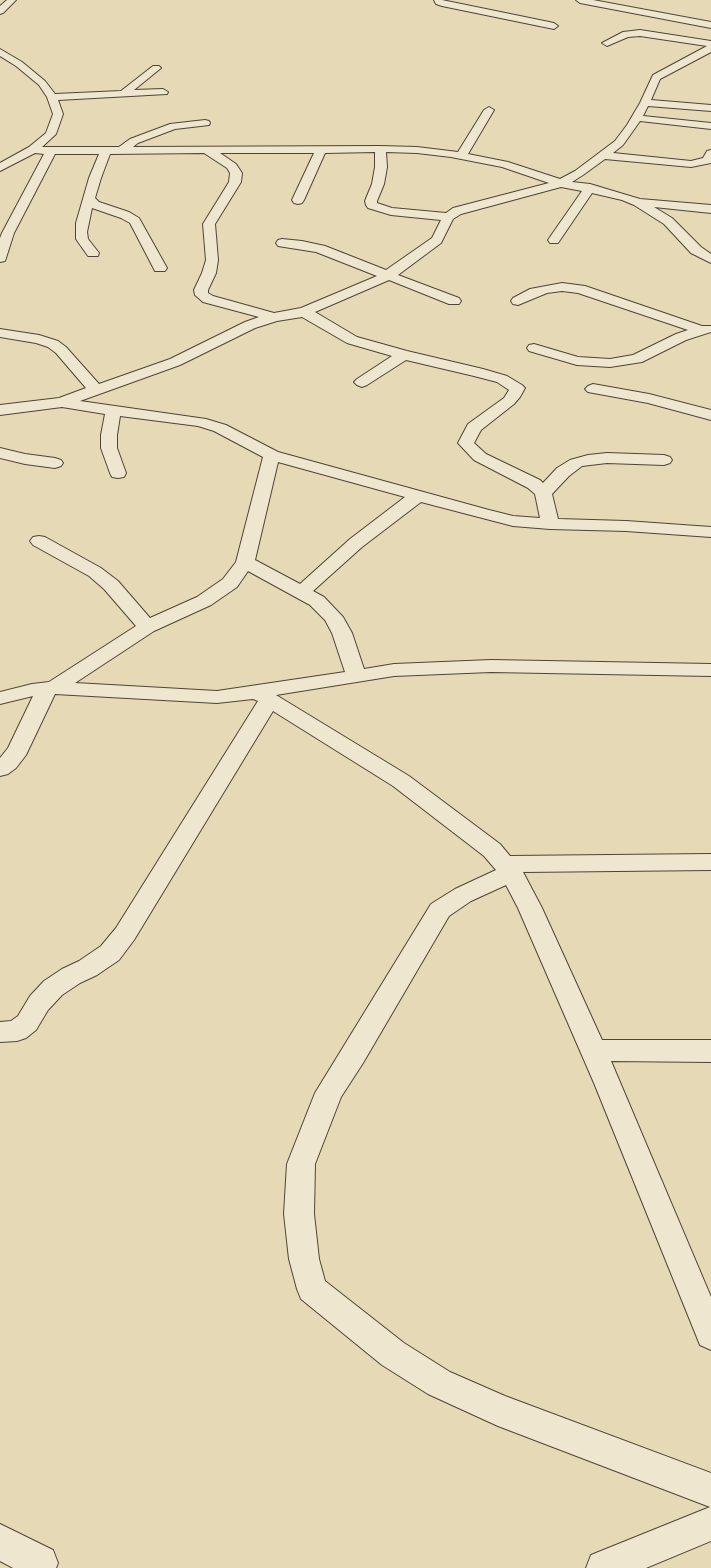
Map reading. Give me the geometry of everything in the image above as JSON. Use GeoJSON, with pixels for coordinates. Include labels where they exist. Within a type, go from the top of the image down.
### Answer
{"type":"FeatureCollection","features":[{"type":"Feature","properties":{"kind":"street"},"geometry":{"type":"LineString","coordinates":[[1,10],[12,0]]}},
{"type":"Feature","properties":{"kind":"street"},"geometry":{"type":"LineString","coordinates":[[438,0],[442,3],[554,26]]}},
{"type":"Feature","properties":{"kind":"street"},"geometry":{"type":"LineString","coordinates":[[580,0],[711,25]]}},
{"type":"Feature","properties":{"kind":"street"},"geometry":{"type":"LineString","coordinates":[[607,43],[626,34],[640,33],[711,44]]}},
{"type":"Feature","properties":{"kind":"street"},"geometry":{"type":"LineString","coordinates":[[0,410],[62,402],[95,389],[175,362],[250,325],[274,317],[304,312],[388,275],[407,263],[436,240],[448,217],[457,211],[561,182],[578,173],[619,143],[637,118],[656,77],[711,48]]}},
{"type":"Feature","properties":{"kind":"street"},"geometry":{"type":"LineString","coordinates":[[0,52],[19,64],[42,83],[52,97],[58,114],[51,134],[33,149],[0,168]]}},
{"type":"Feature","properties":{"kind":"street"},"geometry":{"type":"LineString","coordinates":[[689,59],[704,61]]}},
{"type":"Feature","properties":{"kind":"street"},"geometry":{"type":"LineString","coordinates":[[123,94],[156,68]]}},
{"type":"Feature","properties":{"kind":"street"},"geometry":{"type":"LineString","coordinates":[[52,97],[163,92]]}},
{"type":"Feature","properties":{"kind":"street"},"geometry":{"type":"LineString","coordinates":[[645,103],[711,108]]}},
{"type":"Feature","properties":{"kind":"street"},"geometry":{"type":"LineString","coordinates":[[461,156],[489,110]]}},
{"type":"Feature","properties":{"kind":"street"},"geometry":{"type":"LineString","coordinates":[[637,118],[711,126]]}},
{"type":"Feature","properties":{"kind":"street"},"geometry":{"type":"LineString","coordinates":[[122,150],[134,141],[174,126],[205,123]]}},
{"type":"Feature","properties":{"kind":"street"},"geometry":{"type":"LineString","coordinates":[[33,149],[380,149],[417,150],[461,156],[504,164],[561,182],[625,196],[638,202],[668,221],[696,250],[711,260]]}},
{"type":"Feature","properties":{"kind":"street"},"geometry":{"type":"LineString","coordinates":[[298,200],[321,149]]}},
{"type":"Feature","properties":{"kind":"street"},"geometry":{"type":"LineString","coordinates":[[380,149],[381,167],[378,184],[371,201],[372,205],[392,211],[448,217]]}},
{"type":"Feature","properties":{"kind":"street"},"geometry":{"type":"LineString","coordinates":[[0,258],[8,233],[51,150]]}},
{"type":"Feature","properties":{"kind":"street"},"geometry":{"type":"LineString","coordinates":[[93,253],[82,239],[82,223],[106,150]]}},
{"type":"Feature","properties":{"kind":"street"},"geometry":{"type":"LineString","coordinates":[[206,150],[232,166],[236,173],[235,182],[209,224],[212,260],[210,273],[201,290],[202,295],[208,299],[274,317]]}},
{"type":"Feature","properties":{"kind":"street"},"geometry":{"type":"LineString","coordinates":[[603,155],[691,164],[707,161],[711,153]]}},
{"type":"Feature","properties":{"kind":"street"},"geometry":{"type":"LineString","coordinates":[[554,240],[590,188]]}},
{"type":"Feature","properties":{"kind":"street"},"geometry":{"type":"LineString","coordinates":[[89,199],[95,205],[125,215],[135,221],[160,268]]}},
{"type":"Feature","properties":{"kind":"street"},"geometry":{"type":"LineString","coordinates":[[638,202],[711,209]]}},
{"type":"Feature","properties":{"kind":"street"},"geometry":{"type":"LineString","coordinates":[[282,243],[320,249],[454,301]]}},
{"type":"Feature","properties":{"kind":"street"},"geometry":{"type":"LineString","coordinates":[[518,301],[535,292],[546,289],[562,287],[580,289],[706,329]]}},
{"type":"Feature","properties":{"kind":"street"},"geometry":{"type":"LineString","coordinates":[[304,312],[352,340],[404,356],[478,372],[502,379],[516,388],[515,394],[509,401],[474,427],[466,443],[480,457],[534,484],[543,493],[550,524]]}},
{"type":"Feature","properties":{"kind":"street"},"geometry":{"type":"LineString","coordinates":[[534,348],[578,361],[610,363],[637,359],[681,337],[706,329]]}},
{"type":"Feature","properties":{"kind":"street"},"geometry":{"type":"LineString","coordinates":[[0,333],[39,339],[53,344],[61,350],[95,389]]}},
{"type":"Feature","properties":{"kind":"street"},"geometry":{"type":"LineString","coordinates":[[362,382],[404,356]]}},
{"type":"Feature","properties":{"kind":"street"},"geometry":{"type":"LineString","coordinates":[[592,388],[649,399],[711,415]]}},
{"type":"Feature","properties":{"kind":"street"},"geometry":{"type":"LineString","coordinates":[[62,402],[200,422],[220,428],[272,454],[506,519],[550,524],[626,526],[711,532]]}},
{"type":"Feature","properties":{"kind":"street"},"geometry":{"type":"LineString","coordinates":[[113,410],[109,436],[109,448],[118,473]]}},
{"type":"Feature","properties":{"kind":"street"},"geometry":{"type":"LineString","coordinates":[[0,453],[25,459],[55,463]]}},
{"type":"Feature","properties":{"kind":"street"},"geometry":{"type":"LineString","coordinates":[[0,769],[8,763],[18,750],[50,689],[147,627],[204,601],[230,583],[245,562],[272,454]]}},
{"type":"Feature","properties":{"kind":"street"},"geometry":{"type":"LineString","coordinates":[[543,493],[563,472],[576,464],[588,460],[608,458],[664,460]]}},
{"type":"Feature","properties":{"kind":"street"},"geometry":{"type":"LineString","coordinates":[[301,592],[356,543],[419,496]]}},
{"type":"Feature","properties":{"kind":"street"},"geometry":{"type":"LineString","coordinates":[[39,542],[95,572],[111,585],[147,627]]}},
{"type":"Feature","properties":{"kind":"street"},"geometry":{"type":"LineString","coordinates":[[245,562],[316,601],[333,618],[342,633],[356,676]]}},
{"type":"Feature","properties":{"kind":"street"},"geometry":{"type":"LineString","coordinates":[[2,696],[50,689],[217,697],[263,696],[356,676],[394,670],[491,666],[711,670]]}},
{"type":"Feature","properties":{"kind":"street"},"geometry":{"type":"LineString","coordinates":[[263,696],[401,781],[492,850],[508,869],[530,908],[594,1050],[711,1335]]}},
{"type":"Feature","properties":{"kind":"street"},"geometry":{"type":"LineString","coordinates":[[0,1032],[17,1031],[27,1023],[39,1003],[53,988],[71,976],[88,968],[110,953],[125,934],[263,696]]}},
{"type":"Feature","properties":{"kind":"street"},"geometry":{"type":"LineString","coordinates":[[711,862],[508,869],[440,910],[354,1055],[329,1093],[301,1164],[299,1214],[304,1259],[312,1289],[393,1354],[439,1382],[498,1410],[711,1490]]}},
{"type":"Feature","properties":{"kind":"street"},"geometry":{"type":"LineString","coordinates":[[594,1050],[711,1051]]}},
{"type":"Feature","properties":{"kind":"street"},"geometry":{"type":"LineString","coordinates":[[604,1568],[711,1524]]}},
{"type":"Feature","properties":{"kind":"street"},"geometry":{"type":"LineString","coordinates":[[0,1542],[40,1563]]}}]}
